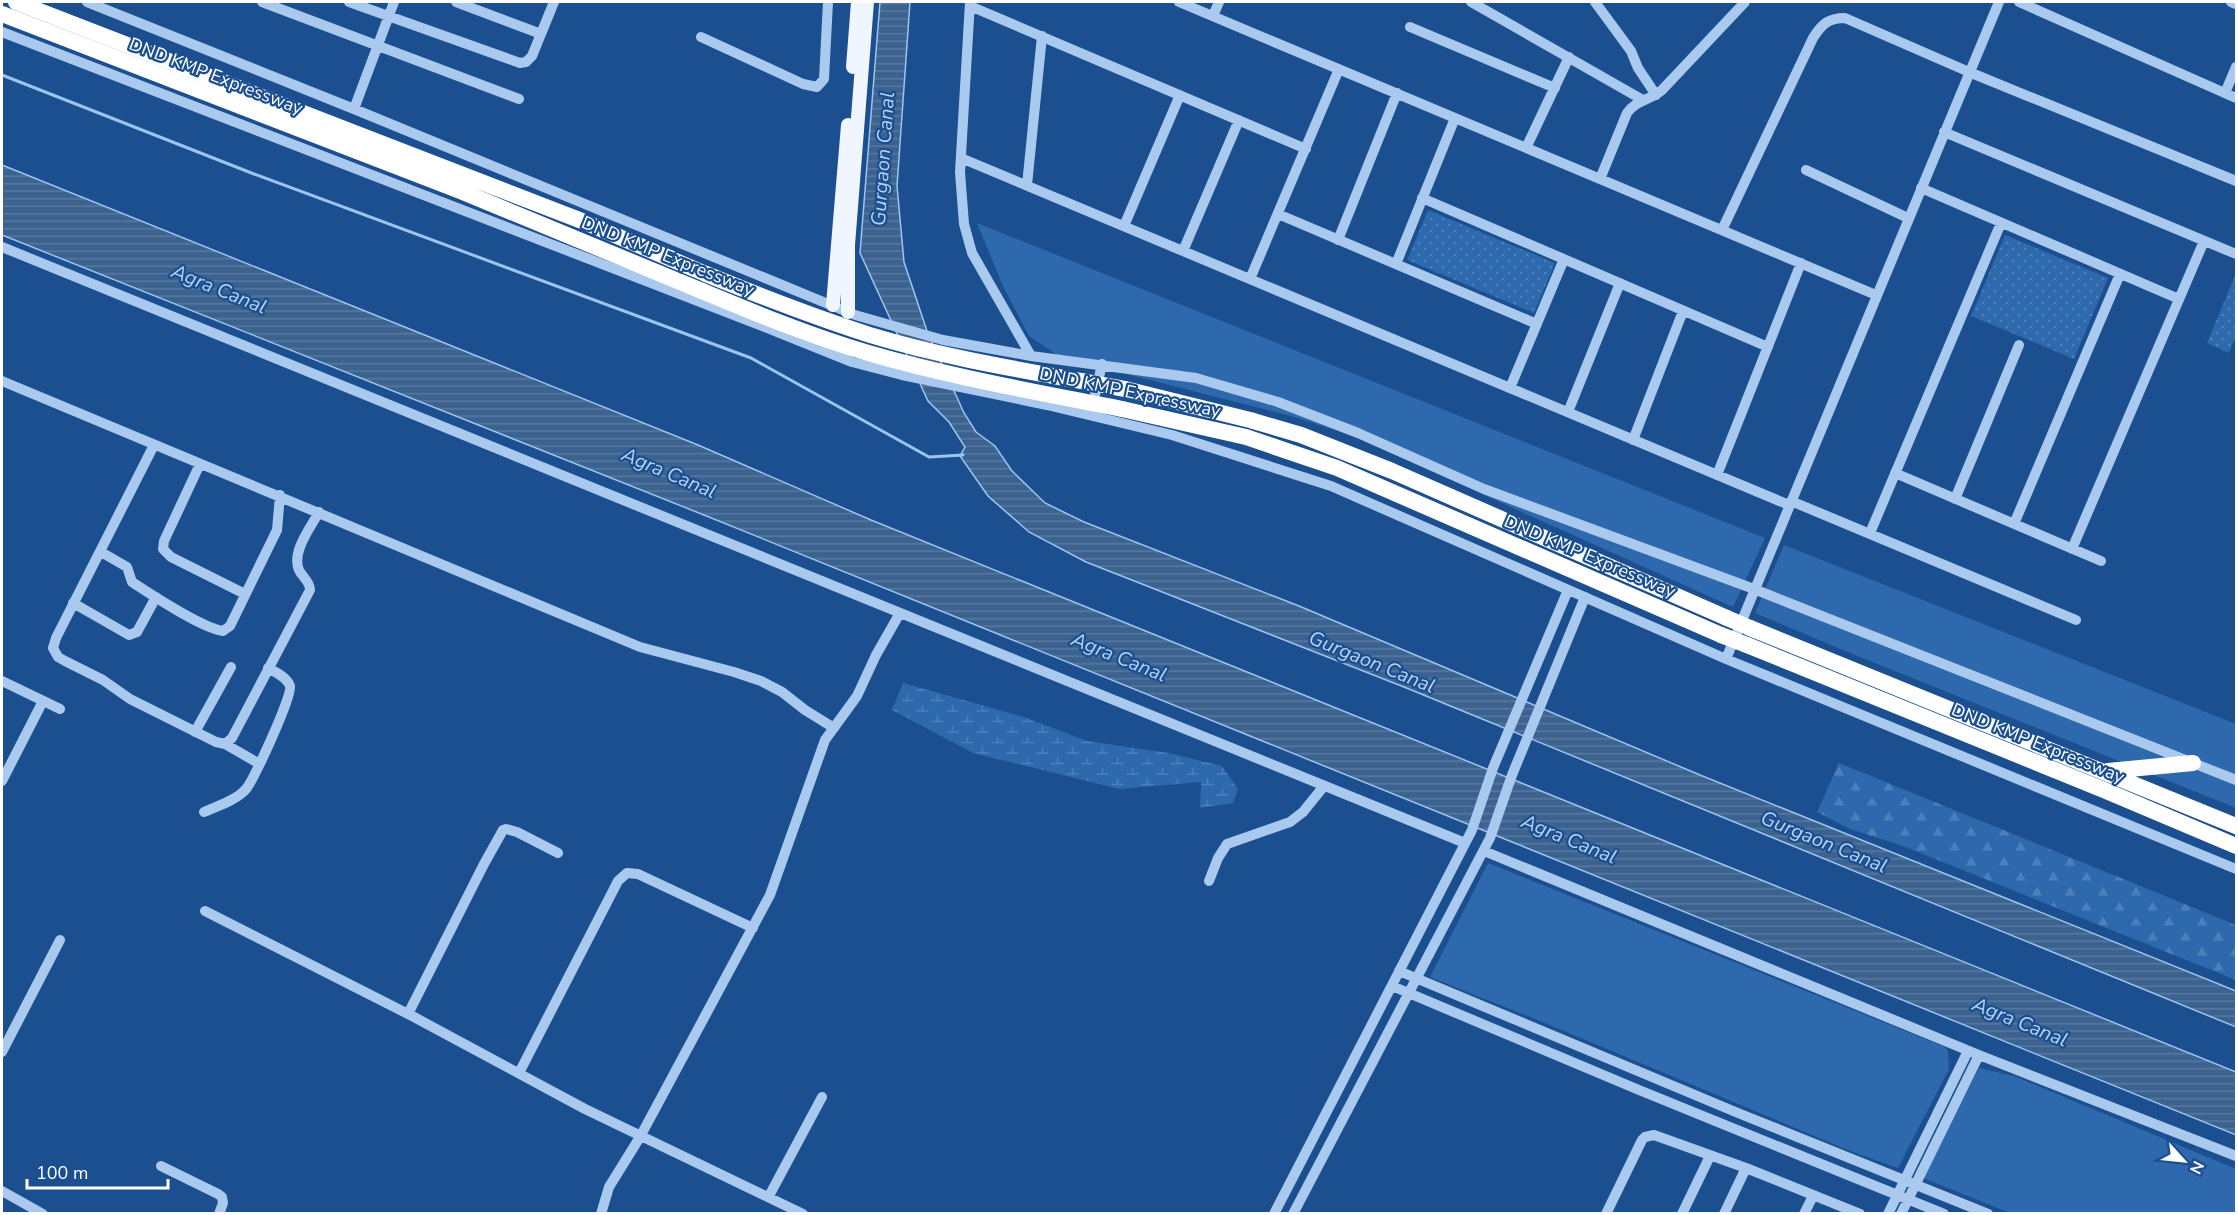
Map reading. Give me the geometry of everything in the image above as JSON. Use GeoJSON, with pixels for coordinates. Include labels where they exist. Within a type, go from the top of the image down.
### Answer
{"type":"FeatureCollection","features":[{"type":"Feature","properties":{"kind":"highway","name":"DND KMP Expressway"},"geometry":{"type":"LineString","coordinates":[[16,2],[582,221],[794,309],[871,335],[937,352],[1125,389],[1250,420],[1312,440],[1392,471],[1750,628],[2236,826]]}},
{"type":"Feature","properties":{"kind":"highway","name":"DND KMP Expressway"},"geometry":{"type":"LineString","coordinates":[[2,14],[463,192],[788,327],[868,353],[929,369],[1246,437],[1337,468],[1721,635],[2236,846]]}},
{"type":"Feature","properties":{"kind":"highway"},"geometry":{"type":"LineString","coordinates":[[2104,771],[2193,763]]}},
{"type":"Feature","properties":{"kind":"main road"},"geometry":{"type":"LineString","coordinates":[[833,305],[858,2]]}},
{"type":"Feature","properties":{"kind":"main road"},"geometry":{"type":"LineString","coordinates":[[848,312],[848,245],[867,2]]}},
{"type":"Feature","properties":{"kind":"street"},"geometry":{"type":"LineString","coordinates":[[87,2],[848,312],[929,336],[1031,356],[1196,378],[1278,402],[1358,433],[1485,489],[1754,589],[2236,780]]}},
{"type":"Feature","properties":{"kind":"street"},"geometry":{"type":"LineString","coordinates":[[262,2],[519,99]]}},
{"type":"Feature","properties":{"kind":"street"},"geometry":{"type":"LineString","coordinates":[[350,2],[520,63],[526,62],[532,56],[552,2]]}},
{"type":"Feature","properties":{"kind":"street"},"geometry":{"type":"LineString","coordinates":[[354,109],[394,2]]}},
{"type":"Feature","properties":{"kind":"street"},"geometry":{"type":"LineString","coordinates":[[456,2],[541,34]]}},
{"type":"Feature","properties":{"kind":"street"},"geometry":{"type":"LineString","coordinates":[[701,37],[802,84],[817,87],[824,79],[828,2]]}},
{"type":"Feature","properties":{"kind":"street"},"geometry":{"type":"LineString","coordinates":[[1179,2],[1876,295]]}},
{"type":"Feature","properties":{"kind":"street"},"geometry":{"type":"LineString","coordinates":[[1213,16],[1219,2]]}},
{"type":"Feature","properties":{"kind":"street"},"geometry":{"type":"LineString","coordinates":[[1471,2],[1643,100]]}},
{"type":"Feature","properties":{"kind":"street"},"geometry":{"type":"LineString","coordinates":[[1595,2],[1631,51],[1638,68],[1656,95]]}},
{"type":"Feature","properties":{"kind":"street"},"geometry":{"type":"LineString","coordinates":[[1600,179],[1627,113],[1633,105],[1656,95],[1745,2]]}},
{"type":"Feature","properties":{"kind":"street"},"geometry":{"type":"LineString","coordinates":[[1726,659],[1999,2]]}},
{"type":"Feature","properties":{"kind":"street"},"geometry":{"type":"LineString","coordinates":[[2019,2],[2236,98]]}},
{"type":"Feature","properties":{"kind":"street"},"geometry":{"type":"LineString","coordinates":[[2230,2],[2236,4]]}},
{"type":"Feature","properties":{"kind":"street"},"geometry":{"type":"LineString","coordinates":[[1031,356],[967,242],[961,158],[970,4],[1306,149]]}},
{"type":"Feature","properties":{"kind":"street"},"geometry":{"type":"LineString","coordinates":[[1722,230],[1813,38],[1827,20],[1845,18],[1969,72],[2236,181]]}},
{"type":"Feature","properties":{"kind":"street"},"geometry":{"type":"LineString","coordinates":[[1410,27],[1555,88]]}},
{"type":"Feature","properties":{"kind":"street"},"geometry":{"type":"LineString","coordinates":[[2,32],[852,362],[909,377],[956,385],[1172,435],[1331,486],[1726,659],[2236,869]]}},
{"type":"Feature","properties":{"kind":"street"},"geometry":{"type":"LineString","coordinates":[[1027,185],[1042,36]]}},
{"type":"Feature","properties":{"kind":"street"},"geometry":{"type":"LineString","coordinates":[[1526,148],[1569,57]]}},
{"type":"Feature","properties":{"kind":"street"},"geometry":{"type":"LineString","coordinates":[[2225,93],[2236,67]]}},
{"type":"Feature","properties":{"kind":"street"},"geometry":{"type":"LineString","coordinates":[[1250,279],[1340,69]]}},
{"type":"Feature","properties":{"kind":"street"},"geometry":{"type":"LineString","coordinates":[[1338,240],[1397,93]]}},
{"type":"Feature","properties":{"kind":"street"},"geometry":{"type":"LineString","coordinates":[[1124,226],[1180,95]]}},
{"type":"Feature","properties":{"kind":"street"},"geometry":{"type":"LineString","coordinates":[[1396,264],[1455,118]]}},
{"type":"Feature","properties":{"kind":"street"},"geometry":{"type":"LineString","coordinates":[[1183,251],[1239,120]]}},
{"type":"Feature","properties":{"kind":"street"},"geometry":{"type":"LineString","coordinates":[[1944,132],[2236,254]]}},
{"type":"Feature","properties":{"kind":"street"},"geometry":{"type":"LineString","coordinates":[[961,158],[1717,475],[1870,533],[2076,620]]}},
{"type":"Feature","properties":{"kind":"street"},"geometry":{"type":"LineString","coordinates":[[1806,170],[1908,218]]}},
{"type":"Feature","properties":{"kind":"street"},"geometry":{"type":"LineString","coordinates":[[1921,188],[2179,299]]}},
{"type":"Feature","properties":{"kind":"street"},"geometry":{"type":"LineString","coordinates":[[1422,198],[1768,347]]}},
{"type":"Feature","properties":{"kind":"street"},"geometry":{"type":"LineString","coordinates":[[1278,214],[1537,324]]}},
{"type":"Feature","properties":{"kind":"street"},"geometry":{"type":"LineString","coordinates":[[1870,533],[2001,223]]}},
{"type":"Feature","properties":{"kind":"street"},"geometry":{"type":"LineString","coordinates":[[2072,549],[2204,241]]}},
{"type":"Feature","properties":{"kind":"street"},"geometry":{"type":"LineString","coordinates":[[2,247],[1465,843]]}},
{"type":"Feature","properties":{"kind":"street"},"geometry":{"type":"LineString","coordinates":[[1510,388],[1564,259]]}},
{"type":"Feature","properties":{"kind":"street"},"geometry":{"type":"LineString","coordinates":[[1717,475],[1801,264]]}},
{"type":"Feature","properties":{"kind":"street"},"geometry":{"type":"LineString","coordinates":[[2014,524],[2120,274]]}},
{"type":"Feature","properties":{"kind":"street"},"geometry":{"type":"LineString","coordinates":[[1568,412],[1620,283]]}},
{"type":"Feature","properties":{"kind":"street"},"geometry":{"type":"LineString","coordinates":[[765,327],[781,284]]}},
{"type":"Feature","properties":{"kind":"street"},"geometry":{"type":"LineString","coordinates":[[1633,440],[1683,311]]}},
{"type":"Feature","properties":{"kind":"street"},"geometry":{"type":"LineString","coordinates":[[1955,499],[2019,345]]}},
{"type":"Feature","properties":{"kind":"street"},"geometry":{"type":"LineString","coordinates":[[1090,415],[1102,364]]}},
{"type":"Feature","properties":{"kind":"street"},"geometry":{"type":"LineString","coordinates":[[2,381],[640,647],[762,681],[834,728]]}},
{"type":"Feature","properties":{"kind":"street"},"geometry":{"type":"LineString","coordinates":[[154,445],[53,645],[58,657],[103,680],[130,699],[216,742],[225,744],[258,763]]}},
{"type":"Feature","properties":{"kind":"street"},"geometry":{"type":"LineString","coordinates":[[200,464],[163,549],[171,557],[245,594]]}},
{"type":"Feature","properties":{"kind":"street"},"geometry":{"type":"LineString","coordinates":[[1895,473],[2101,561]]}},
{"type":"Feature","properties":{"kind":"street"},"geometry":{"type":"LineString","coordinates":[[101,552],[127,567],[132,582],[187,615],[223,631],[230,626],[277,530],[280,495]]}},
{"type":"Feature","properties":{"kind":"street"},"geometry":{"type":"LineString","coordinates":[[225,744],[232,738],[310,590],[310,585],[298,569],[297,558],[319,512]]}},
{"type":"Feature","properties":{"kind":"street"},"geometry":{"type":"LineString","coordinates":[[1274,1214],[1472,830],[1493,768],[1568,590]]}},
{"type":"Feature","properties":{"kind":"street"},"geometry":{"type":"LineString","coordinates":[[73,603],[129,635],[134,634],[156,597]]}},
{"type":"Feature","properties":{"kind":"street"},"geometry":{"type":"LineString","coordinates":[[1293,1214],[1484,851],[1522,749],[1585,597]]}},
{"type":"Feature","properties":{"kind":"street"},"geometry":{"type":"LineString","coordinates":[[601,1214],[609,1187],[640,1137],[770,895],[821,748],[857,696],[876,655],[900,613]]}},
{"type":"Feature","properties":{"kind":"street"},"geometry":{"type":"LineString","coordinates":[[195,732],[231,667]]}},
{"type":"Feature","properties":{"kind":"street"},"geometry":{"type":"LineString","coordinates":[[204,812],[242,793],[287,703],[290,691],[286,680],[268,668]]}},
{"type":"Feature","properties":{"kind":"street"},"geometry":{"type":"LineString","coordinates":[[2,681],[60,709]]}},
{"type":"Feature","properties":{"kind":"street"},"geometry":{"type":"LineString","coordinates":[[2,781],[43,701]]}},
{"type":"Feature","properties":{"kind":"street"},"geometry":{"type":"LineString","coordinates":[[1209,881],[1218,858],[1227,844],[1290,822],[1303,812],[1324,786]]}},
{"type":"Feature","properties":{"kind":"street"},"geometry":{"type":"LineString","coordinates":[[408,1014],[503,830],[517,832],[558,853]]}},
{"type":"Feature","properties":{"kind":"street"},"geometry":{"type":"LineString","coordinates":[[1484,851],[1973,1053],[2236,1156]]}},
{"type":"Feature","properties":{"kind":"street"},"geometry":{"type":"LineString","coordinates":[[519,1073],[608,900],[627,873],[638,874],[753,928]]}},
{"type":"Feature","properties":{"kind":"street"},"geometry":{"type":"LineString","coordinates":[[205,911],[408,1014],[640,1137],[803,1214]]}},
{"type":"Feature","properties":{"kind":"street"},"geometry":{"type":"LineString","coordinates":[[2,1052],[60,940]]}},
{"type":"Feature","properties":{"kind":"street"},"geometry":{"type":"LineString","coordinates":[[1399,971],[1988,1214]]}},
{"type":"Feature","properties":{"kind":"street"},"geometry":{"type":"LineString","coordinates":[[1392,986],[1944,1214]]}},
{"type":"Feature","properties":{"kind":"street"},"geometry":{"type":"LineString","coordinates":[[1888,1214],[1903,1197],[1973,1053]]}},
{"type":"Feature","properties":{"kind":"street"},"geometry":{"type":"LineString","coordinates":[[769,1196],[822,1097]]}},
{"type":"Feature","properties":{"kind":"street"},"geometry":{"type":"LineString","coordinates":[[1606,1214],[1646,1137],[1654,1135],[1746,1168],[1860,1214]]}},
{"type":"Feature","properties":{"kind":"street"},"geometry":{"type":"LineString","coordinates":[[1682,1214],[1710,1156]]}},
{"type":"Feature","properties":{"kind":"street"},"geometry":{"type":"LineString","coordinates":[[161,1166],[222,1197],[223,1203],[219,1214]]}},
{"type":"Feature","properties":{"kind":"street"},"geometry":{"type":"LineString","coordinates":[[1724,1214],[1746,1168]]}},
{"type":"Feature","properties":{"kind":"street"},"geometry":{"type":"LineString","coordinates":[[2,1191],[43,1214]]}},
{"type":"Feature","properties":{"kind":"street"},"geometry":{"type":"LineString","coordinates":[[1804,1214],[1813,1196]]}},
{"type":"Feature","properties":{"kind":"street"},"geometry":{"type":"LineString","coordinates":[[1901,1214],[1903,1197]]}},
{"type":"Feature","properties":{"kind":"green space"},"geometry":{"type":"Polygon","coordinates":[[[1428,210],[1555,263],[1534,313],[1407,260],[1428,210]]]}},
{"type":"Feature","properties":{"kind":"green space"},"geometry":{"type":"Polygon","coordinates":[[[977,223],[1765,538],[1733,607],[1353,436],[1294,417],[1060,357],[1029,336],[1002,284],[977,223]]]}},
{"type":"Feature","properties":{"kind":"green space"},"geometry":{"type":"Polygon","coordinates":[[[2005,235],[2108,278],[2074,359],[1971,316],[2005,235]]]}},
{"type":"Feature","properties":{"kind":"green space"},"geometry":{"type":"Polygon","coordinates":[[[2236,273],[2236,335],[2229,353],[2207,343],[2236,273]]]}},
{"type":"Feature","properties":{"kind":"green space"},"geometry":{"type":"Polygon","coordinates":[[[1784,545],[2236,724],[2236,808],[1755,613],[1784,545]]]}},
{"type":"Feature","properties":{"kind":"green space"},"geometry":{"type":"Polygon","coordinates":[[[903,683],[1024,717],[1087,741],[1169,753],[1222,766],[1238,789],[1233,803],[1200,808],[1201,782],[1119,789],[973,753],[892,710],[903,683]]]}},
{"type":"Feature","properties":{"kind":"green space"},"geometry":{"type":"Polygon","coordinates":[[[1839,763],[2236,925],[2236,980],[1903,846],[1850,829],[1817,812],[1839,763]]]}},
{"type":"Feature","properties":{"kind":"green space"},"geometry":{"type":"Polygon","coordinates":[[[1488,863],[1945,1047],[1948,1052],[1949,1069],[1898,1168],[1850,1151],[1430,977],[1488,863]]]}},
{"type":"Feature","properties":{"kind":"green space"},"geometry":{"type":"Polygon","coordinates":[[[1979,1068],[2014,1076],[2236,1169],[2236,1213],[2010,1213],[1923,1178],[1979,1068]]]}},
{"type":"Feature","properties":{"kind":"water","name":"Gurgaon Canal"},"geometry":{"type":"Polygon","coordinates":[[[880,2],[910,2],[897,186],[904,262],[927,331],[964,413],[976,432],[995,446],[1012,471],[1045,503],[1084,522],[1299,606],[1700,775],[2236,991],[2236,1027],[1404,687],[1086,562],[1029,532],[988,496],[960,456],[965,447],[949,422],[928,401],[860,253],[880,2]]]}},
{"type":"Feature","properties":{"kind":"water","name":"Agra Canal"},"geometry":{"type":"Polygon","coordinates":[[[2,165],[698,445],[871,520],[2236,1072],[2236,1135],[704,515],[2,235],[2,165]]]}},
{"type":"Feature","properties":{"kind":"waterway"},"geometry":{"type":"LineString","coordinates":[[2,75],[254,174],[751,358],[929,457],[963,455]]}}]}
